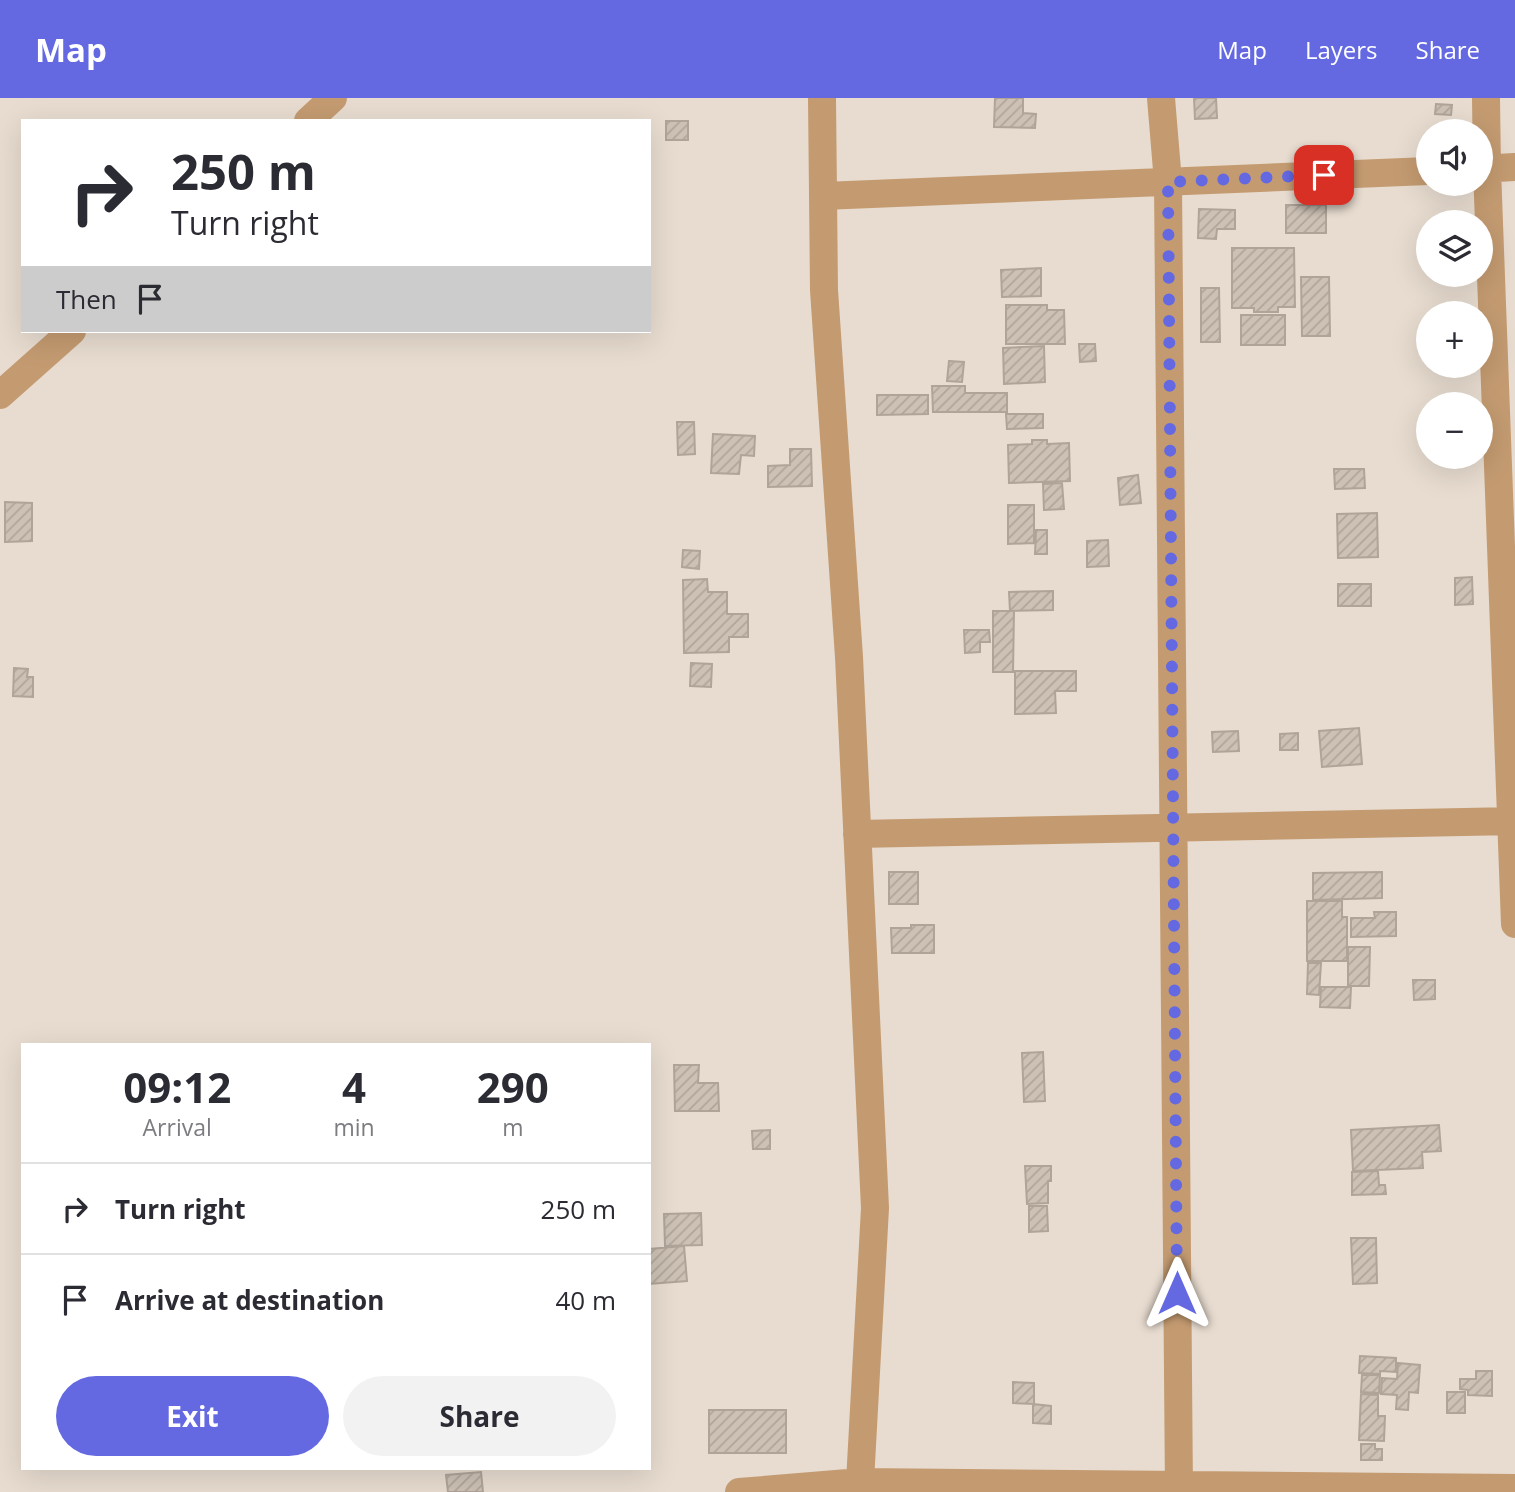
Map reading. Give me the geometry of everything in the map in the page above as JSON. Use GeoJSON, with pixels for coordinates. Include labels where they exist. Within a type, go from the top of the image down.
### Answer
{"type":"FeatureCollection","features":[{"type":"Feature","properties":{"kind":"street"},"geometry":{"type":"LineString","coordinates":[[310,119],[333,98]]}},
{"type":"Feature","properties":{"kind":"street"},"geometry":{"type":"LineString","coordinates":[[822,98],[824,290],[849,657],[875,1208],[860,1482]]}},
{"type":"Feature","properties":{"kind":"street"},"geometry":{"type":"LineString","coordinates":[[1161,98],[1168,182],[1179,1489]]}},
{"type":"Feature","properties":{"kind":"street"},"geometry":{"type":"LineString","coordinates":[[1485,119],[1486,98]]}},
{"type":"Feature","properties":{"kind":"street"},"geometry":{"type":"LineString","coordinates":[[1493,168],[1515,167]]}},
{"type":"Feature","properties":{"kind":"street"},"geometry":{"type":"LineString","coordinates":[[823,196],[1416,172]]}},
{"type":"Feature","properties":{"kind":"street"},"geometry":{"type":"LineString","coordinates":[[1485,196],[1513,821],[1515,924]]}},
{"type":"Feature","properties":{"kind":"street"},"geometry":{"type":"LineString","coordinates":[[0,394],[70,333]]}},
{"type":"Feature","properties":{"kind":"street"},"geometry":{"type":"LineString","coordinates":[[857,834],[1513,821]]}},
{"type":"Feature","properties":{"kind":"street"},"geometry":{"type":"LineString","coordinates":[[739,1492],[860,1482],[1179,1489],[1515,1488]]}},
{"type":"Feature","properties":{"kind":"building"},"geometry":{"type":"Polygon","coordinates":[[[995,98],[1023,98],[1023,113],[1036,114],[1035,128],[994,127],[995,98]]]}},
{"type":"Feature","properties":{"kind":"building"},"geometry":{"type":"Polygon","coordinates":[[[1194,98],[1216,98],[1217,118],[1195,119],[1194,98]]]}},
{"type":"Feature","properties":{"kind":"building"},"geometry":{"type":"Polygon","coordinates":[[[1436,104],[1452,105],[1451,115],[1435,114],[1436,104]]]}},
{"type":"Feature","properties":{"kind":"building"},"geometry":{"type":"Polygon","coordinates":[[[666,121],[688,121],[688,140],[666,140],[666,121]]]}},
{"type":"Feature","properties":{"kind":"building"},"geometry":{"type":"Polygon","coordinates":[[[1286,205],[1326,205],[1326,233],[1286,233],[1286,205]]]}},
{"type":"Feature","properties":{"kind":"building"},"geometry":{"type":"Polygon","coordinates":[[[1199,209],[1235,210],[1235,229],[1217,229],[1216,239],[1198,238],[1199,209]]]}},
{"type":"Feature","properties":{"kind":"building"},"geometry":{"type":"Polygon","coordinates":[[[1232,248],[1294,248],[1295,307],[1278,307],[1278,312],[1232,308],[1232,248]]]}},
{"type":"Feature","properties":{"kind":"building"},"geometry":{"type":"Polygon","coordinates":[[[1041,268],[1041,296],[1002,297],[1001,270],[1041,268]]]}},
{"type":"Feature","properties":{"kind":"building"},"geometry":{"type":"Polygon","coordinates":[[[1301,277],[1329,277],[1330,336],[1302,336],[1301,277]]]}},
{"type":"Feature","properties":{"kind":"building"},"geometry":{"type":"Polygon","coordinates":[[[1201,288],[1219,288],[1220,342],[1201,342],[1201,288]]]}},
{"type":"Feature","properties":{"kind":"building"},"geometry":{"type":"Polygon","coordinates":[[[1006,305],[1047,305],[1047,310],[1064,310],[1065,344],[1006,344],[1006,305]]]}},
{"type":"Feature","properties":{"kind":"building"},"geometry":{"type":"Polygon","coordinates":[[[1241,315],[1285,315],[1285,345],[1241,345],[1241,315]]]}},
{"type":"Feature","properties":{"kind":"building"},"geometry":{"type":"Polygon","coordinates":[[[1079,344],[1095,344],[1096,361],[1080,362],[1079,344]]]}},
{"type":"Feature","properties":{"kind":"building"},"geometry":{"type":"Polygon","coordinates":[[[1044,346],[1045,382],[1004,384],[1003,348],[1044,346]]]}},
{"type":"Feature","properties":{"kind":"building"},"geometry":{"type":"Polygon","coordinates":[[[949,361],[964,362],[962,382],[947,381],[949,361]]]}},
{"type":"Feature","properties":{"kind":"building"},"geometry":{"type":"Polygon","coordinates":[[[932,386],[965,386],[965,393],[1007,393],[1007,412],[933,412],[932,386]]]}},
{"type":"Feature","properties":{"kind":"building"},"geometry":{"type":"Polygon","coordinates":[[[877,395],[928,395],[928,414],[877,415],[877,395]]]}},
{"type":"Feature","properties":{"kind":"building"},"geometry":{"type":"Polygon","coordinates":[[[1006,414],[1043,414],[1043,428],[1007,429],[1006,414]]]}},
{"type":"Feature","properties":{"kind":"building"},"geometry":{"type":"Polygon","coordinates":[[[677,422],[694,422],[695,454],[678,455],[677,422]]]}},
{"type":"Feature","properties":{"kind":"building"},"geometry":{"type":"Polygon","coordinates":[[[713,434],[755,436],[754,456],[741,455],[739,474],[711,473],[713,434]]]}},
{"type":"Feature","properties":{"kind":"building"},"geometry":{"type":"Polygon","coordinates":[[[1032,440],[1047,440],[1047,444],[1069,443],[1070,481],[1009,483],[1008,445],[1032,444],[1032,440]]]}},
{"type":"Feature","properties":{"kind":"building"},"geometry":{"type":"Polygon","coordinates":[[[790,449],[811,449],[812,486],[768,487],[768,466],[790,465],[790,449]]]}},
{"type":"Feature","properties":{"kind":"building"},"geometry":{"type":"Polygon","coordinates":[[[1334,469],[1364,469],[1365,488],[1335,489],[1334,469]]]}},
{"type":"Feature","properties":{"kind":"building"},"geometry":{"type":"Polygon","coordinates":[[[1138,475],[1141,503],[1120,505],[1118,478],[1138,475]]]}},
{"type":"Feature","properties":{"kind":"building"},"geometry":{"type":"Polygon","coordinates":[[[1062,483],[1064,509],[1044,510],[1043,484],[1062,483]]]}},
{"type":"Feature","properties":{"kind":"building"},"geometry":{"type":"Polygon","coordinates":[[[5,502],[32,503],[32,541],[5,542],[5,502]]]}},
{"type":"Feature","properties":{"kind":"building"},"geometry":{"type":"Polygon","coordinates":[[[1008,505],[1034,505],[1034,543],[1008,544],[1008,505]]]}},
{"type":"Feature","properties":{"kind":"building"},"geometry":{"type":"Polygon","coordinates":[[[1377,513],[1378,557],[1338,558],[1337,514],[1377,513]]]}},
{"type":"Feature","properties":{"kind":"building"},"geometry":{"type":"Polygon","coordinates":[[[1036,530],[1047,530],[1047,554],[1035,554],[1036,530]]]}},
{"type":"Feature","properties":{"kind":"building"},"geometry":{"type":"Polygon","coordinates":[[[1108,540],[1109,566],[1087,567],[1087,541],[1108,540]]]}},
{"type":"Feature","properties":{"kind":"building"},"geometry":{"type":"Polygon","coordinates":[[[683,550],[700,551],[699,569],[682,567],[683,550]]]}},
{"type":"Feature","properties":{"kind":"building"},"geometry":{"type":"Polygon","coordinates":[[[1472,577],[1473,604],[1455,605],[1455,578],[1472,577]]]}},
{"type":"Feature","properties":{"kind":"building"},"geometry":{"type":"Polygon","coordinates":[[[707,579],[708,592],[727,592],[727,614],[748,614],[748,637],[729,637],[729,652],[684,653],[683,580],[707,579]]]}},
{"type":"Feature","properties":{"kind":"building"},"geometry":{"type":"Polygon","coordinates":[[[1338,584],[1371,584],[1371,606],[1338,606],[1338,584]]]}},
{"type":"Feature","properties":{"kind":"building"},"geometry":{"type":"Polygon","coordinates":[[[1053,591],[1053,610],[1010,611],[1009,592],[1053,591]]]}},
{"type":"Feature","properties":{"kind":"building"},"geometry":{"type":"Polygon","coordinates":[[[993,611],[1014,611],[1013,672],[993,672],[993,611]]]}},
{"type":"Feature","properties":{"kind":"building"},"geometry":{"type":"Polygon","coordinates":[[[964,630],[989,630],[990,642],[980,642],[980,652],[965,653],[964,630]]]}},
{"type":"Feature","properties":{"kind":"building"},"geometry":{"type":"Polygon","coordinates":[[[691,663],[712,664],[711,687],[690,686],[691,663]]]}},
{"type":"Feature","properties":{"kind":"building"},"geometry":{"type":"Polygon","coordinates":[[[14,668],[28,669],[27,677],[33,677],[33,697],[13,696],[14,668]]]}},
{"type":"Feature","properties":{"kind":"building"},"geometry":{"type":"Polygon","coordinates":[[[1015,671],[1076,671],[1076,691],[1055,691],[1056,713],[1015,714],[1015,671]]]}},
{"type":"Feature","properties":{"kind":"building"},"geometry":{"type":"Polygon","coordinates":[[[1359,728],[1362,764],[1322,767],[1319,731],[1359,728]]]}},
{"type":"Feature","properties":{"kind":"building"},"geometry":{"type":"Polygon","coordinates":[[[1238,731],[1239,751],[1213,752],[1212,732],[1238,731]]]}},
{"type":"Feature","properties":{"kind":"building"},"geometry":{"type":"Polygon","coordinates":[[[1298,733],[1298,750],[1280,750],[1280,734],[1298,733]]]}},
{"type":"Feature","properties":{"kind":"building"},"geometry":{"type":"Polygon","coordinates":[[[889,872],[918,872],[918,904],[889,904],[889,872]]]}},
{"type":"Feature","properties":{"kind":"building"},"geometry":{"type":"Polygon","coordinates":[[[1382,872],[1382,898],[1313,900],[1313,873],[1382,872]]]}},
{"type":"Feature","properties":{"kind":"building"},"geometry":{"type":"Polygon","coordinates":[[[1307,901],[1342,901],[1342,917],[1347,917],[1347,961],[1307,961],[1307,901]]]}},
{"type":"Feature","properties":{"kind":"building"},"geometry":{"type":"Polygon","coordinates":[[[1374,912],[1396,912],[1396,936],[1351,937],[1351,918],[1375,918],[1374,912]]]}},
{"type":"Feature","properties":{"kind":"building"},"geometry":{"type":"Polygon","coordinates":[[[911,925],[934,925],[934,953],[892,953],[891,928],[911,928],[911,925]]]}},
{"type":"Feature","properties":{"kind":"building"},"geometry":{"type":"Polygon","coordinates":[[[1348,947],[1370,947],[1369,986],[1348,986],[1348,947]]]}},
{"type":"Feature","properties":{"kind":"building"},"geometry":{"type":"Polygon","coordinates":[[[1308,963],[1321,963],[1319,995],[1307,994],[1308,963]]]}},
{"type":"Feature","properties":{"kind":"building"},"geometry":{"type":"Polygon","coordinates":[[[1413,980],[1435,980],[1435,999],[1414,1000],[1413,980]]]}},
{"type":"Feature","properties":{"kind":"building"},"geometry":{"type":"Polygon","coordinates":[[[1321,987],[1351,987],[1350,1008],[1320,1007],[1321,987]]]}},
{"type":"Feature","properties":{"kind":"building"},"geometry":{"type":"Polygon","coordinates":[[[1043,1052],[1045,1101],[1024,1102],[1022,1053],[1043,1052]]]}},
{"type":"Feature","properties":{"kind":"building"},"geometry":{"type":"Polygon","coordinates":[[[674,1065],[699,1065],[698,1083],[718,1083],[719,1111],[675,1111],[674,1065]]]}},
{"type":"Feature","properties":{"kind":"building"},"geometry":{"type":"Polygon","coordinates":[[[1439,1125],[1441,1151],[1422,1152],[1423,1168],[1353,1171],[1351,1130],[1439,1125]]]}},
{"type":"Feature","properties":{"kind":"building"},"geometry":{"type":"Polygon","coordinates":[[[770,1130],[770,1149],[753,1149],[752,1131],[770,1130]]]}},
{"type":"Feature","properties":{"kind":"building"},"geometry":{"type":"Polygon","coordinates":[[[1025,1166],[1051,1166],[1048,1203],[1027,1204],[1025,1166]]]}},
{"type":"Feature","properties":{"kind":"building"},"geometry":{"type":"Polygon","coordinates":[[[1378,1171],[1379,1185],[1385,1185],[1386,1194],[1352,1195],[1352,1172],[1378,1171]]]}},
{"type":"Feature","properties":{"kind":"building"},"geometry":{"type":"Polygon","coordinates":[[[1029,1206],[1047,1206],[1048,1231],[1029,1232],[1029,1206]]]}},
{"type":"Feature","properties":{"kind":"building"},"geometry":{"type":"Polygon","coordinates":[[[701,1213],[702,1245],[665,1246],[664,1214],[701,1213]]]}},
{"type":"Feature","properties":{"kind":"building"},"geometry":{"type":"Polygon","coordinates":[[[1351,1238],[1376,1238],[1377,1283],[1353,1284],[1351,1238]]]}},
{"type":"Feature","properties":{"kind":"building"},"geometry":{"type":"Polygon","coordinates":[[[684,1246],[687,1281],[651,1284],[651,1249],[684,1246]]]}},
{"type":"Feature","properties":{"kind":"building"},"geometry":{"type":"Polygon","coordinates":[[[1360,1356],[1396,1358],[1396,1372],[1359,1373],[1360,1356]]]}},
{"type":"Feature","properties":{"kind":"building"},"geometry":{"type":"Polygon","coordinates":[[[1398,1363],[1420,1365],[1418,1393],[1409,1392],[1408,1410],[1396,1409],[1397,1395],[1381,1394],[1382,1378],[1397,1379],[1398,1363]]]}},
{"type":"Feature","properties":{"kind":"building"},"geometry":{"type":"Polygon","coordinates":[[[1476,1371],[1492,1371],[1492,1396],[1468,1395],[1468,1390],[1460,1389],[1460,1379],[1476,1379],[1476,1371]]]}},
{"type":"Feature","properties":{"kind":"building"},"geometry":{"type":"Polygon","coordinates":[[[1362,1375],[1380,1375],[1379,1393],[1361,1392],[1362,1375]]]}},
{"type":"Feature","properties":{"kind":"building"},"geometry":{"type":"Polygon","coordinates":[[[1013,1382],[1034,1383],[1034,1404],[1013,1403],[1013,1382]]]}},
{"type":"Feature","properties":{"kind":"building"},"geometry":{"type":"Polygon","coordinates":[[[1447,1392],[1465,1392],[1465,1413],[1447,1413],[1447,1392]]]}},
{"type":"Feature","properties":{"kind":"building"},"geometry":{"type":"Polygon","coordinates":[[[1361,1394],[1378,1395],[1378,1416],[1385,1416],[1384,1441],[1359,1440],[1361,1394]]]}},
{"type":"Feature","properties":{"kind":"building"},"geometry":{"type":"Polygon","coordinates":[[[1033,1404],[1051,1406],[1051,1424],[1033,1423],[1033,1404]]]}},
{"type":"Feature","properties":{"kind":"building"},"geometry":{"type":"Polygon","coordinates":[[[709,1410],[786,1410],[786,1453],[709,1453],[709,1410]]]}},
{"type":"Feature","properties":{"kind":"building"},"geometry":{"type":"Polygon","coordinates":[[[1361,1444],[1375,1444],[1375,1449],[1382,1449],[1382,1460],[1361,1460],[1361,1444]]]}},
{"type":"Feature","properties":{"kind":"building"},"geometry":{"type":"Polygon","coordinates":[[[481,1472],[483,1492],[448,1492],[446,1475],[481,1472]]]}},
{"type":"Feature","properties":{"kind":"route"},"geometry":{"type":"LineString","coordinates":[[1177,1293],[1168,182],[1324,175]]}}]}
